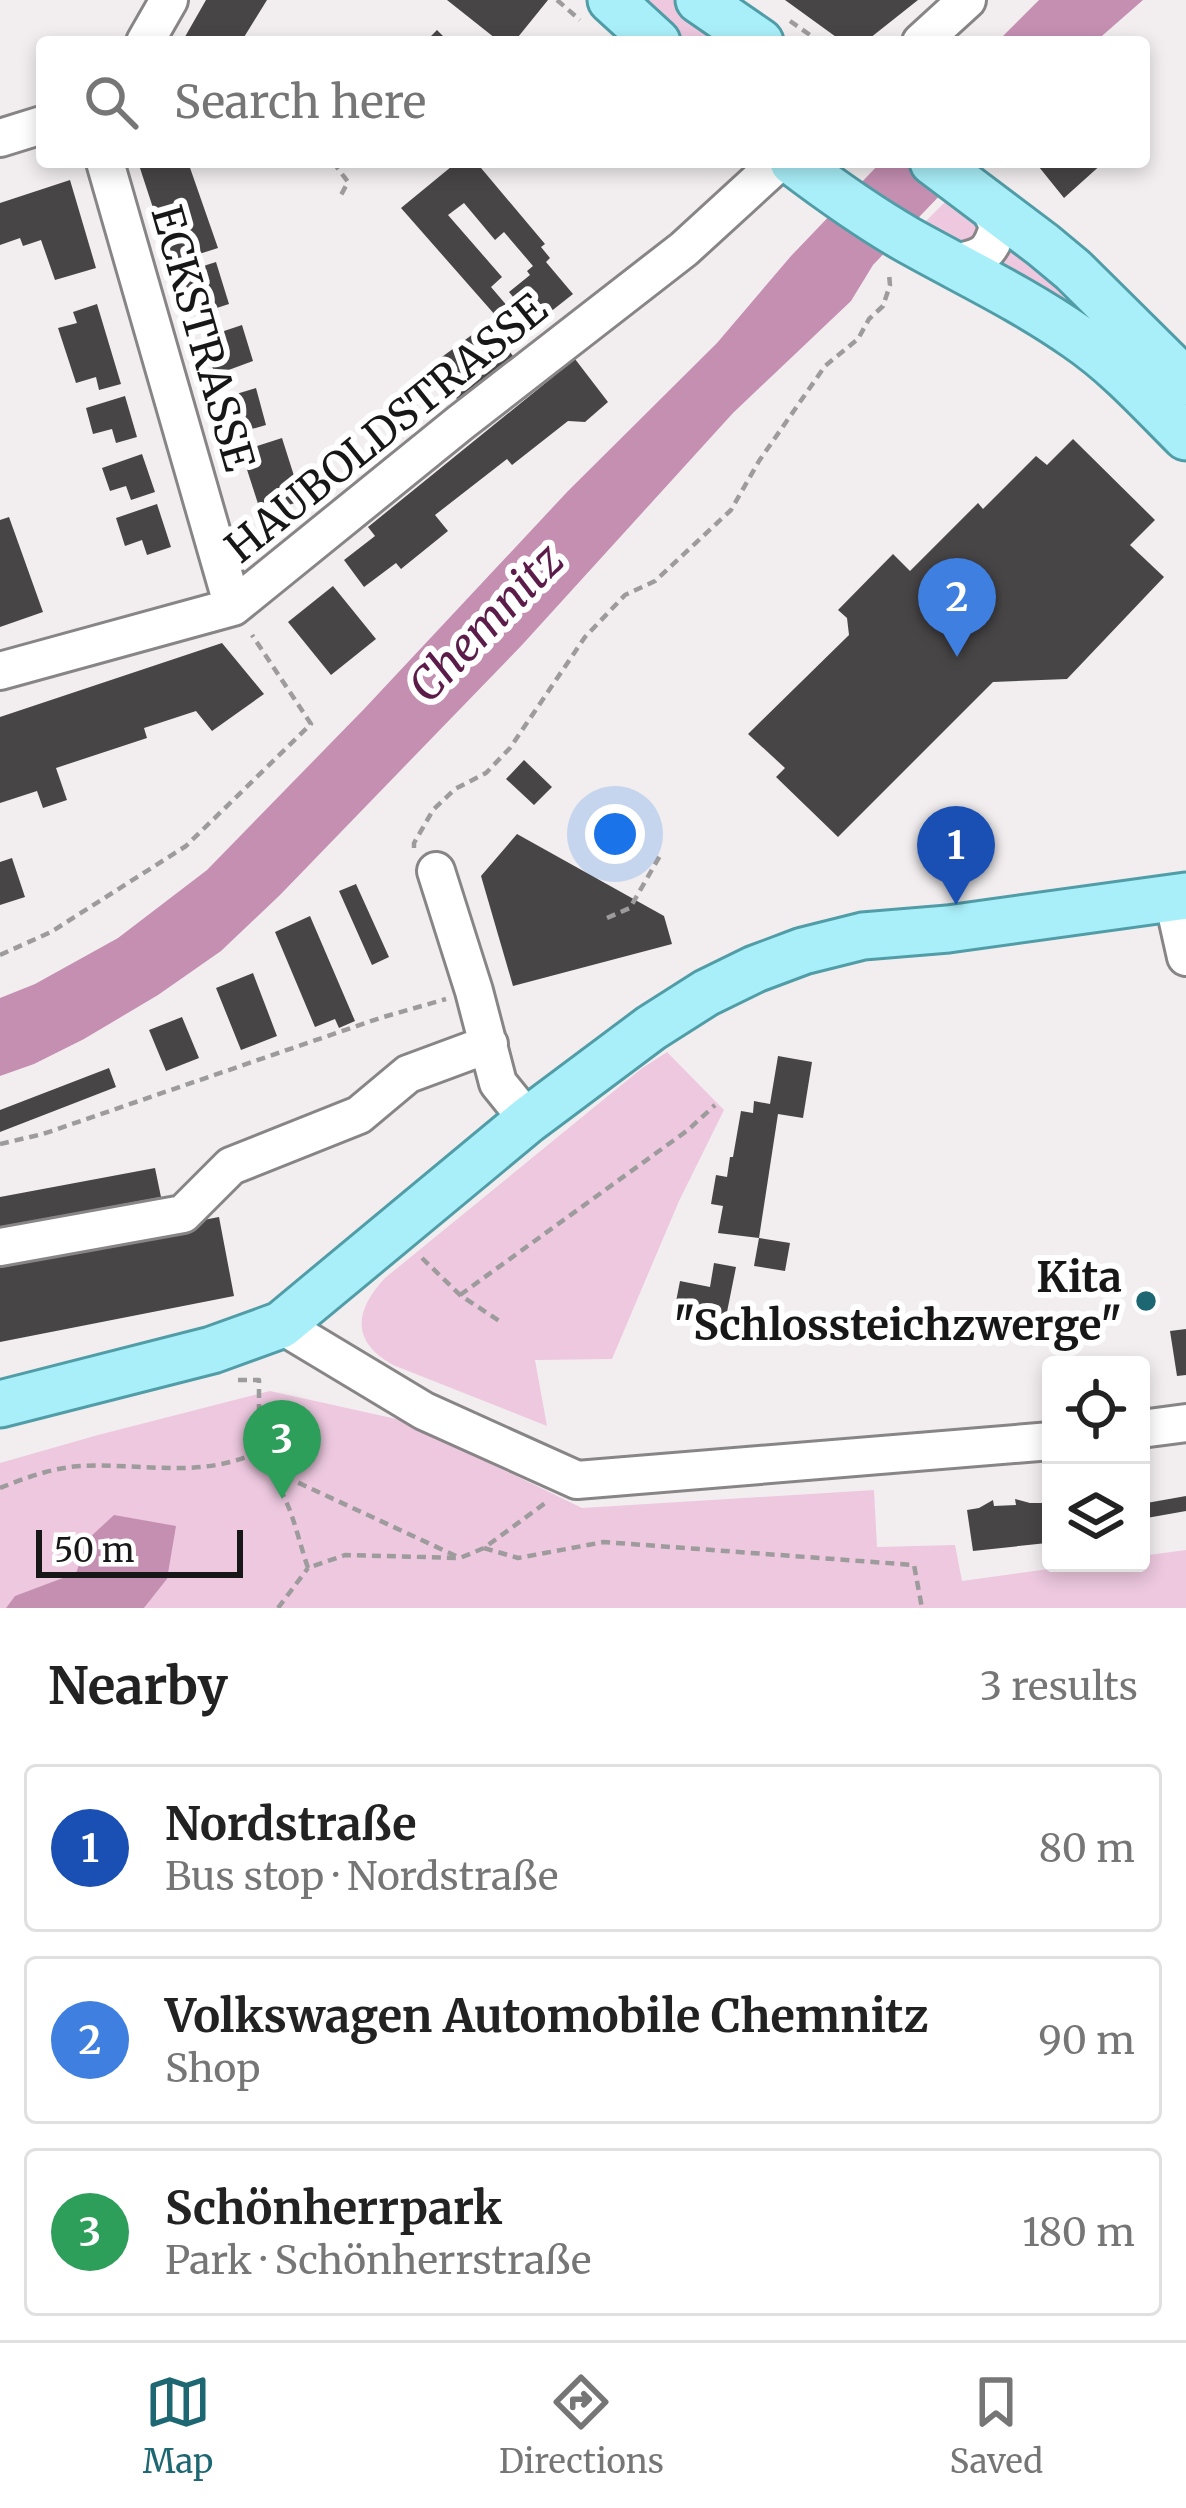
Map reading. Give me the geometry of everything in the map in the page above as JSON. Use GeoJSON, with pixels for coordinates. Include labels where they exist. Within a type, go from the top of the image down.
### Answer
{"type":"FeatureCollection","features":[{"type":"Feature","properties":{"kind":"main road"},"geometry":{"type":"LineString","coordinates":[[611,0],[650,36]]}},
{"type":"Feature","properties":{"kind":"main road"},"geometry":{"type":"LineString","coordinates":[[699,0],[751,36]]}},
{"type":"Feature","properties":{"kind":"main road"},"geometry":{"type":"LineString","coordinates":[[801,168],[909,240],[1080,338],[1186,437]]}},
{"type":"Feature","properties":{"kind":"main road"},"geometry":{"type":"LineString","coordinates":[[961,182],[1073,270],[1186,382]]}},
{"type":"Feature","properties":{"kind":"main road"},"geometry":{"type":"LineString","coordinates":[[0,1404],[212,1350],[281,1324],[528,1120],[651,1028],[755,969],[863,936],[1180,898]]}},
{"type":"Feature","properties":{"kind":"street"},"geometry":{"type":"LineString","coordinates":[[148,36],[169,0]]}},
{"type":"Feature","properties":{"kind":"street"},"geometry":{"type":"LineString","coordinates":[[928,36],[967,0]]}},
{"type":"Feature","properties":{"kind":"street"},"geometry":{"type":"LineString","coordinates":[[0,138],[36,127]]}},
{"type":"Feature","properties":{"kind":"street","name":"ECKSTRASSE"},"geometry":{"type":"LineString","coordinates":[[107,168],[233,608]]}},
{"type":"Feature","properties":{"kind":"street","name":"HAUBOLDSTRASSE"},"geometry":{"type":"LineString","coordinates":[[0,671],[233,608],[684,249],[772,168]]}},
{"type":"Feature","properties":{"kind":"street"},"geometry":{"type":"LineString","coordinates":[[953,263],[978,259],[993,244],[998,226],[961,182]]}},
{"type":"Feature","properties":{"kind":"street"},"geometry":{"type":"LineString","coordinates":[[436,871],[498,1083],[528,1120]]}},
{"type":"Feature","properties":{"kind":"street"},"geometry":{"type":"LineString","coordinates":[[1180,898],[1186,957]]}},
{"type":"Feature","properties":{"kind":"street"},"geometry":{"type":"LineString","coordinates":[[0,1247],[183,1214],[231,1166],[359,1115],[408,1074],[489,1044]]}},
{"type":"Feature","properties":{"kind":"street"},"geometry":{"type":"LineString","coordinates":[[281,1324],[424,1411],[577,1480],[1042,1442]]}},
{"type":"Feature","properties":{"kind":"street"},"geometry":{"type":"LineString","coordinates":[[1150,1428],[1186,1423]]}},
{"type":"Feature","properties":{"kind":"path"},"geometry":{"type":"LineString","coordinates":[[338,168],[348,182],[341,195]]}},
{"type":"Feature","properties":{"kind":"path"},"geometry":{"type":"LineString","coordinates":[[436,871],[413,873],[414,843],[433,810],[455,789],[486,773],[510,748],[584,637],[625,595],[656,580],[731,510],[825,366],[858,339],[869,319],[884,306]]}},
{"type":"Feature","properties":{"kind":"path"},"geometry":{"type":"LineString","coordinates":[[0,956],[51,932],[185,846],[311,724],[233,608]]}},
{"type":"Feature","properties":{"kind":"path"},"geometry":{"type":"LineString","coordinates":[[608,918],[630,908],[661,854]]}},
{"type":"Feature","properties":{"kind":"path"},"geometry":{"type":"LineString","coordinates":[[0,1144],[43,1134],[380,1018],[474,991]]}},
{"type":"Feature","properties":{"kind":"path"},"geometry":{"type":"LineString","coordinates":[[460,1295],[688,1130],[715,1105]]}},
{"type":"Feature","properties":{"kind":"path"},"geometry":{"type":"LineString","coordinates":[[415,1252],[460,1295],[501,1322]]}},
{"type":"Feature","properties":{"kind":"path"},"geometry":{"type":"LineString","coordinates":[[212,1350],[234,1380],[259,1380],[251,1455]]}},
{"type":"Feature","properties":{"kind":"path"},"geometry":{"type":"LineString","coordinates":[[251,1455],[266,1467],[460,1558]]}},
{"type":"Feature","properties":{"kind":"path"},"geometry":{"type":"LineString","coordinates":[[0,1488],[77,1466],[194,1468],[251,1455]]}},
{"type":"Feature","properties":{"kind":"path"},"geometry":{"type":"LineString","coordinates":[[266,1467],[295,1516],[308,1568]]}},
{"type":"Feature","properties":{"kind":"path"},"geometry":{"type":"LineString","coordinates":[[278,1608],[308,1568],[345,1555],[460,1558],[484,1548],[577,1480]]}},
{"type":"Feature","properties":{"kind":"path"},"geometry":{"type":"LineString","coordinates":[[484,1548],[518,1558],[604,1542],[914,1565],[922,1608]]}},
{"type":"Feature","properties":{"kind":"shaded area"},"geometry":{"type":"Polygon","coordinates":[[[633,0],[675,0],[726,36],[672,36],[633,0]]]}},
{"type":"Feature","properties":{"kind":"shaded area"},"geometry":{"type":"Polygon","coordinates":[[[953,194],[983,227],[969,249],[917,230],[953,194]]]}},
{"type":"Feature","properties":{"kind":"shaded area"},"geometry":{"type":"Polygon","coordinates":[[[1009,236],[1102,318],[1186,404],[1186,419],[993,268],[1009,236]]]}},
{"type":"Feature","properties":{"kind":"shaded area"},"geometry":{"type":"Polygon","coordinates":[[[667,1052],[724,1110],[679,1201],[612,1359],[535,1360],[547,1426],[379,1356],[369,1346],[362,1324],[368,1302],[385,1278],[667,1052]]]}},
{"type":"Feature","properties":{"kind":"shaded area"},"geometry":{"type":"Polygon","coordinates":[[[270,1391],[401,1420],[582,1508],[874,1490],[877,1547],[955,1545],[962,1581],[1042,1570],[1150,1572],[1150,1555],[1186,1550],[1186,1608],[144,1608],[167,1579],[88,1539],[76,1573],[16,1596],[0,1608],[0,1463],[270,1391]]]}},
{"type":"Feature","properties":{"kind":"water"},"geometry":{"type":"Polygon","coordinates":[[[1039,0],[1143,0],[1102,36],[1003,36],[1039,0]]]}},
{"type":"Feature","properties":{"kind":"water","name":"Chemnitz"},"geometry":{"type":"Polygon","coordinates":[[[875,168],[966,168],[873,265],[851,301],[733,413],[522,645],[221,951],[84,1039],[0,1076],[0,998],[118,938],[207,870],[568,491],[717,343],[875,168]]]}},
{"type":"Feature","properties":{"kind":"water"},"geometry":{"type":"Polygon","coordinates":[[[114,1515],[176,1526],[167,1579],[144,1608],[6,1608],[15,1596],[76,1573],[88,1539],[114,1515]]]}},
{"type":"Feature","properties":{"kind":"building"},"geometry":{"type":"Polygon","coordinates":[[[206,0],[267,0],[245,36],[185,36],[206,0]]]}},
{"type":"Feature","properties":{"kind":"building"},"geometry":{"type":"Polygon","coordinates":[[[447,0],[548,0],[519,36],[492,36],[447,0]]]}},
{"type":"Feature","properties":{"kind":"building"},"geometry":{"type":"Polygon","coordinates":[[[785,0],[918,0],[873,36],[835,36],[785,0]]]}},
{"type":"Feature","properties":{"kind":"building"},"geometry":{"type":"Polygon","coordinates":[[[140,168],[190,168],[218,248],[171,263],[140,168]]]}},
{"type":"Feature","properties":{"kind":"building"},"geometry":{"type":"Polygon","coordinates":[[[450,168],[481,168],[545,244],[541,247],[550,258],[546,262],[573,294],[535,324],[509,292],[530,275],[527,271],[533,266],[504,232],[495,240],[464,203],[448,215],[502,277],[491,287],[514,314],[503,324],[401,208],[450,168]]]}},
{"type":"Feature","properties":{"kind":"building"},"geometry":{"type":"Polygon","coordinates":[[[1040,168],[1097,168],[1064,198],[1040,168]]]}},
{"type":"Feature","properties":{"kind":"building"},"geometry":{"type":"Polygon","coordinates":[[[70,180],[96,268],[55,280],[41,240],[23,246],[20,238],[0,245],[0,203],[70,180]]]}},
{"type":"Feature","properties":{"kind":"building"},"geometry":{"type":"Polygon","coordinates":[[[216,262],[229,304],[189,317],[175,275],[216,262]]]}},
{"type":"Feature","properties":{"kind":"building"},"geometry":{"type":"Polygon","coordinates":[[[97,304],[121,384],[99,390],[96,377],[76,383],[58,328],[77,323],[73,312],[97,304]]]}},
{"type":"Feature","properties":{"kind":"building"},"geometry":{"type":"Polygon","coordinates":[[[488,323],[513,356],[457,399],[431,365],[488,323]]]}},
{"type":"Feature","properties":{"kind":"building"},"geometry":{"type":"Polygon","coordinates":[[[242,325],[253,361],[215,375],[203,338],[242,325]]]}},
{"type":"Feature","properties":{"kind":"building"},"geometry":{"type":"Polygon","coordinates":[[[575,359],[608,402],[585,422],[568,421],[512,465],[507,459],[435,515],[448,531],[401,569],[396,563],[364,587],[344,560],[375,536],[368,527],[575,359]]]}},
{"type":"Feature","properties":{"kind":"building"},"geometry":{"type":"Polygon","coordinates":[[[256,388],[266,425],[231,435],[220,399],[256,388]]]}},
{"type":"Feature","properties":{"kind":"building"},"geometry":{"type":"Polygon","coordinates":[[[125,396],[137,437],[116,443],[112,429],[93,434],[86,408],[125,396]]]}},
{"type":"Feature","properties":{"kind":"building"},"geometry":{"type":"Polygon","coordinates":[[[282,438],[302,501],[261,513],[241,451],[282,438]]]}},
{"type":"Feature","properties":{"kind":"building"},"geometry":{"type":"Polygon","coordinates":[[[1073,439],[1155,520],[1130,545],[1164,577],[1067,679],[993,682],[838,837],[776,777],[785,768],[748,734],[849,635],[847,618],[838,610],[893,554],[910,571],[978,503],[983,509],[1036,456],[1047,465],[1073,439]]]}},
{"type":"Feature","properties":{"kind":"building"},"geometry":{"type":"Polygon","coordinates":[[[142,454],[155,492],[131,500],[126,486],[110,491],[102,468],[142,454]]]}},
{"type":"Feature","properties":{"kind":"building"},"geometry":{"type":"Polygon","coordinates":[[[157,504],[171,547],[147,555],[142,540],[125,546],[116,518],[157,504]]]}},
{"type":"Feature","properties":{"kind":"building"},"geometry":{"type":"Polygon","coordinates":[[[9,517],[43,612],[0,627],[0,520],[9,517]]]}},
{"type":"Feature","properties":{"kind":"building"},"geometry":{"type":"Polygon","coordinates":[[[333,586],[376,639],[331,675],[288,622],[333,586]]]}},
{"type":"Feature","properties":{"kind":"building"},"geometry":{"type":"Polygon","coordinates":[[[222,643],[264,694],[212,731],[196,711],[144,728],[147,738],[56,768],[67,800],[43,808],[37,791],[0,803],[0,717],[222,643]]]}},
{"type":"Feature","properties":{"kind":"building"},"geometry":{"type":"Polygon","coordinates":[[[524,760],[552,787],[534,805],[506,779],[524,760]]]}},
{"type":"Feature","properties":{"kind":"building"},"geometry":{"type":"Polygon","coordinates":[[[517,834],[664,916],[672,944],[513,986],[481,876],[517,834]]]}},
{"type":"Feature","properties":{"kind":"building"},"geometry":{"type":"Polygon","coordinates":[[[12,858],[25,897],[0,905],[0,862],[12,858]]]}},
{"type":"Feature","properties":{"kind":"building"},"geometry":{"type":"Polygon","coordinates":[[[356,884],[389,957],[372,965],[339,891],[356,884]]]}},
{"type":"Feature","properties":{"kind":"building"},"geometry":{"type":"Polygon","coordinates":[[[310,916],[355,1021],[339,1028],[335,1019],[315,1027],[275,932],[310,916]]]}},
{"type":"Feature","properties":{"kind":"building"},"geometry":{"type":"Polygon","coordinates":[[[253,973],[277,1036],[241,1050],[216,988],[253,973]]]}},
{"type":"Feature","properties":{"kind":"building"},"geometry":{"type":"Polygon","coordinates":[[[182,1017],[199,1058],[166,1071],[149,1030],[182,1017]]]}},
{"type":"Feature","properties":{"kind":"building"},"geometry":{"type":"Polygon","coordinates":[[[778,1056],[812,1062],[803,1118],[778,1114],[759,1238],[718,1233],[723,1206],[711,1204],[716,1175],[727,1177],[741,1111],[753,1113],[754,1101],[770,1104],[778,1056]]]}},
{"type":"Feature","properties":{"kind":"building"},"geometry":{"type":"Polygon","coordinates":[[[109,1068],[116,1087],[0,1132],[0,1110],[109,1068]]]}},
{"type":"Feature","properties":{"kind":"building"},"geometry":{"type":"Polygon","coordinates":[[[155,1168],[161,1197],[0,1227],[0,1197],[155,1168]]]}},
{"type":"Feature","properties":{"kind":"building"},"geometry":{"type":"Polygon","coordinates":[[[219,1217],[234,1296],[0,1342],[0,1259],[219,1217]]]}},
{"type":"Feature","properties":{"kind":"building"},"geometry":{"type":"Polygon","coordinates":[[[759,1238],[790,1243],[785,1271],[754,1266],[759,1238]]]}},
{"type":"Feature","properties":{"kind":"building"},"geometry":{"type":"Polygon","coordinates":[[[714,1263],[736,1267],[724,1327],[673,1317],[680,1281],[710,1287],[714,1263]]]}},
{"type":"Feature","properties":{"kind":"building"},"geometry":{"type":"Polygon","coordinates":[[[1186,1329],[1186,1375],[1177,1376],[1170,1331],[1186,1329]]]}},
{"type":"Feature","properties":{"kind":"building"},"geometry":{"type":"Polygon","coordinates":[[[1186,1496],[1186,1511],[1150,1517],[1150,1502],[1186,1496]]]}},
{"type":"Feature","properties":{"kind":"building"},"geometry":{"type":"Polygon","coordinates":[[[1015,1499],[1042,1503],[1042,1544],[973,1551],[967,1510],[993,1500],[994,1506],[1016,1505],[1015,1499]]]}},
{"type":"Feature","properties":{"kind":"place","name":"Volkswagen Automobile Chemnitz"},"geometry":{"type":"Point","coordinates":[957,657]}},
{"type":"Feature","properties":{"kind":"place","name":"Nordstraße"},"geometry":{"type":"Point","coordinates":[956,905]}},
{"type":"Feature","properties":{"kind":"place","name":"Kita \"Schlossteichzwerge\""},"geometry":{"type":"Point","coordinates":[1146,1301]}},
{"type":"Feature","properties":{"kind":"place","name":"Schönherrpark"},"geometry":{"type":"Point","coordinates":[282,1499]}}]}
